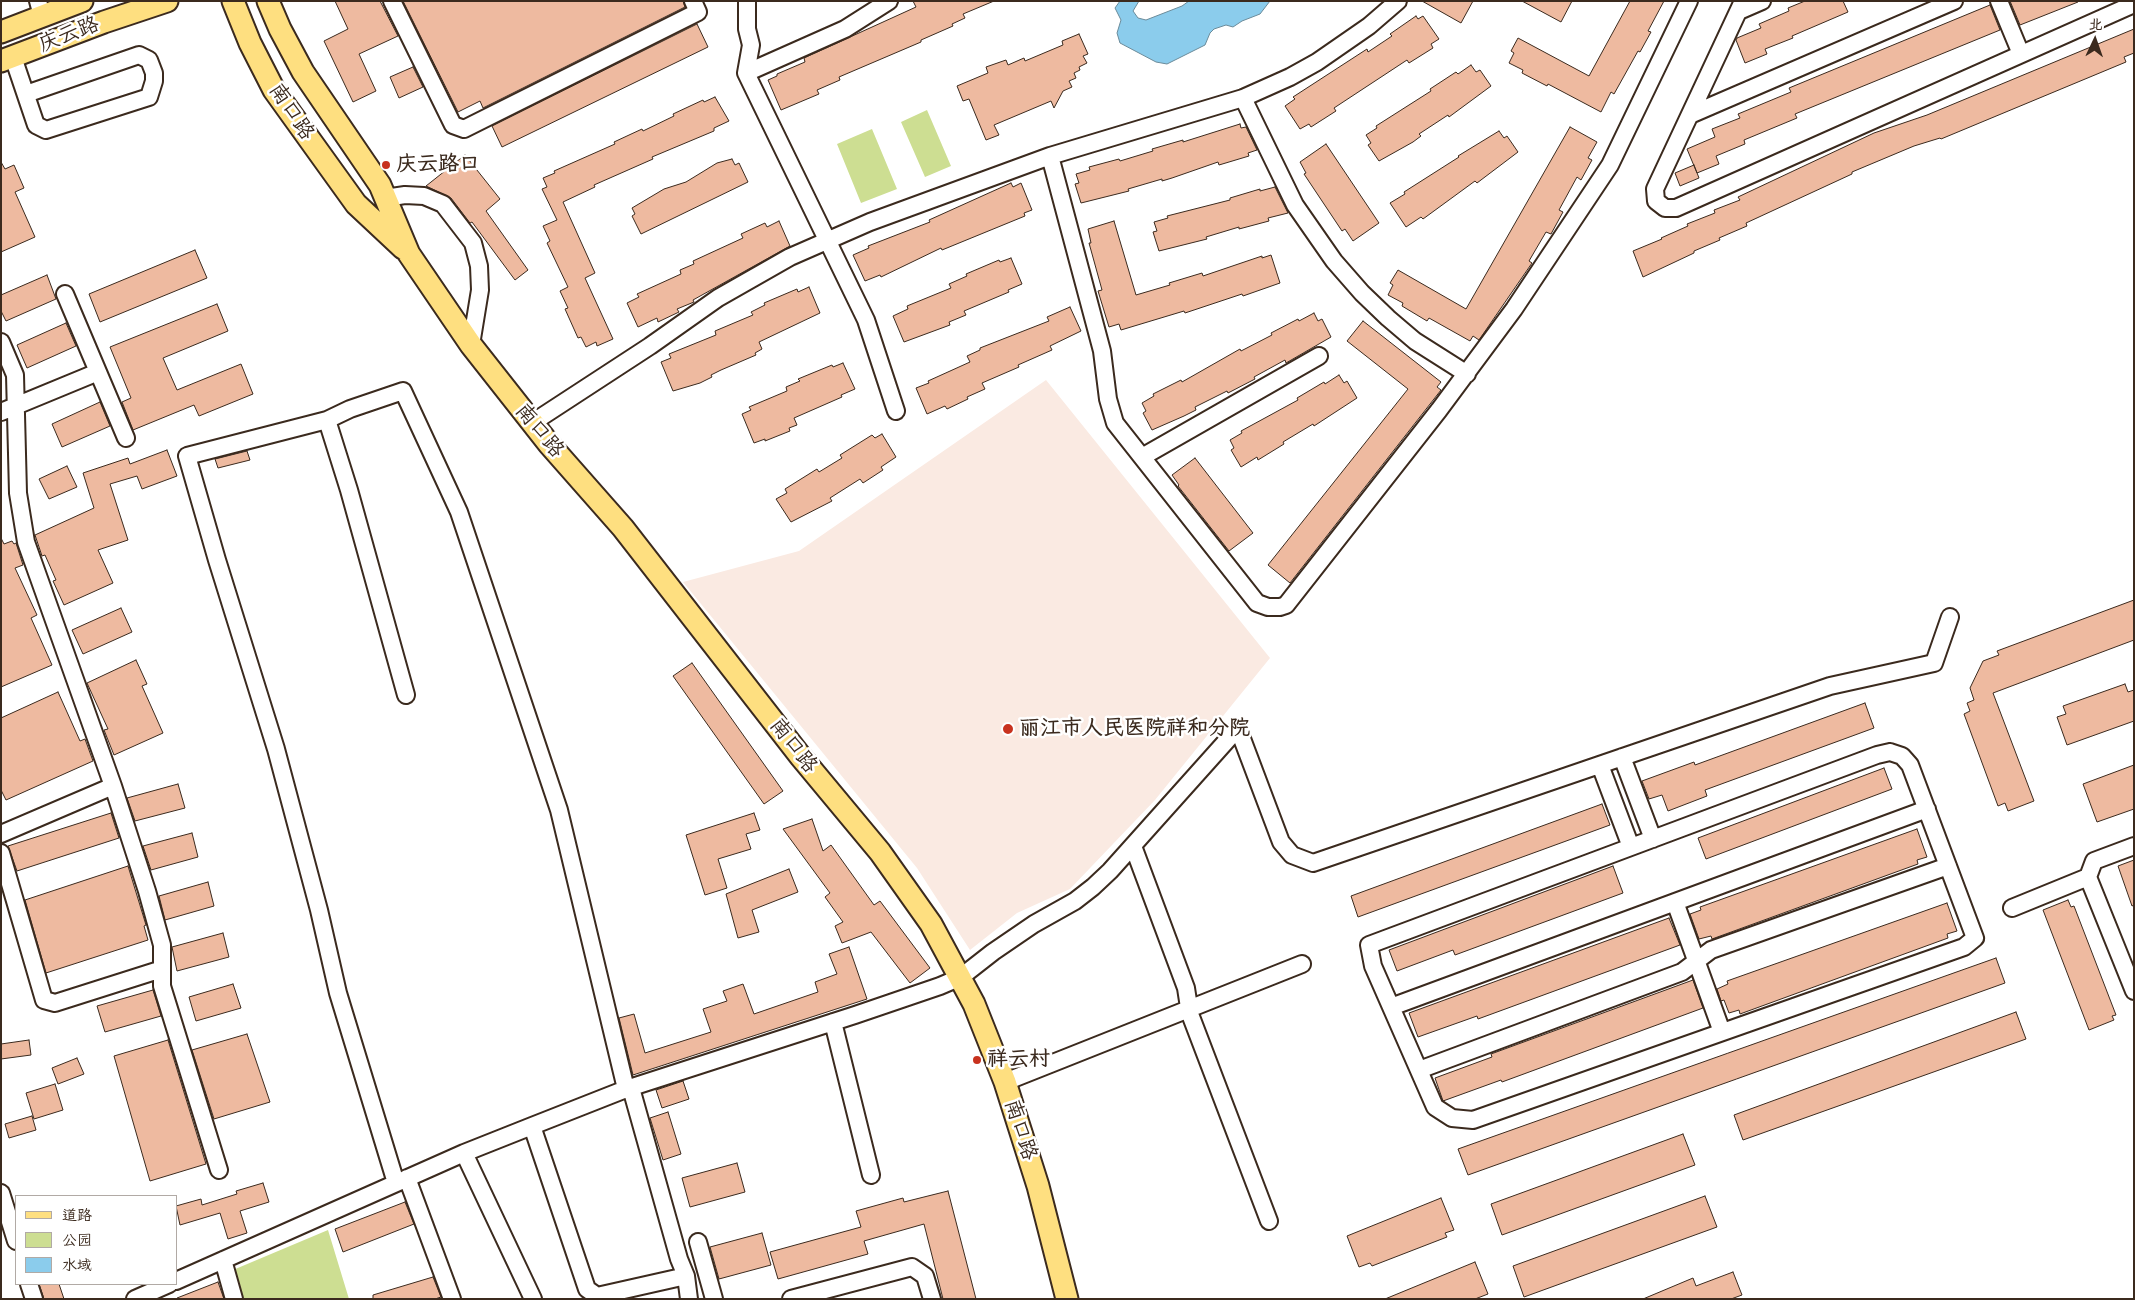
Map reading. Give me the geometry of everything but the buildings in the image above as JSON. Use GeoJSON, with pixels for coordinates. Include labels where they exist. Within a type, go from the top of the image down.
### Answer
{"type":"FeatureCollection","features":[{"type":"Feature","properties":{"kind":"main road","name":"庆云路"},"geometry":{"type":"LineString","coordinates":[[1,32],[40,9],[82,1]]}},
{"type":"Feature","properties":{"kind":"main road","name":"庆云路"},"geometry":{"type":"LineString","coordinates":[[7,59],[167,1]]}},
{"type":"Feature","properties":{"kind":"main road","name":"南口路"},"geometry":{"type":"LineString","coordinates":[[233,1],[250,43],[274,90],[356,204],[409,254]]}},
{"type":"Feature","properties":{"kind":"main road","name":"南口路"},"geometry":{"type":"LineString","coordinates":[[268,1],[302,72],[380,185],[409,254],[472,345],[532,423],[623,528],[801,757],[880,852],[931,924],[974,1004],[1004,1082],[1038,1186],[1067,1299]]}},
{"type":"Feature","properties":{"kind":"street"},"geometry":{"type":"LineString","coordinates":[[392,1],[453,125],[464,129],[698,12],[693,1]]}},
{"type":"Feature","properties":{"kind":"street"},"geometry":{"type":"LineString","coordinates":[[747,1],[751,46],[746,73],[866,320],[896,411]]}},
{"type":"Feature","properties":{"kind":"street"},"geometry":{"type":"LineString","coordinates":[[746,73],[845,29],[889,1]]}},
{"type":"Feature","properties":{"kind":"street"},"geometry":{"type":"LineString","coordinates":[[532,423],[650,346],[725,294],[782,261],[827,239],[1050,156],[1243,98],[1290,77],[1317,62],[1369,26],[1398,1]]}},
{"type":"Feature","properties":{"kind":"street"},"geometry":{"type":"LineString","coordinates":[[1050,156],[1102,351],[1111,411],[1115,423],[1257,604],[1268,608],[1280,607],[1286,605],[1467,374],[1514,308],[1610,165],[1689,1]]}},
{"type":"Feature","properties":{"kind":"street"},"geometry":{"type":"LineString","coordinates":[[1762,1],[1741,6],[1690,114],[1655,189],[1656,201],[1665,208],[1676,208],[2134,4]]}},
{"type":"Feature","properties":{"kind":"street"},"geometry":{"type":"LineString","coordinates":[[1690,114],[1954,1]]}},
{"type":"Feature","properties":{"kind":"street"},"geometry":{"type":"LineString","coordinates":[[1999,1],[2022,54]]}},
{"type":"Feature","properties":{"kind":"street"},"geometry":{"type":"LineString","coordinates":[[7,59],[26,94],[36,125],[42,129],[50,130],[149,97],[154,81],[154,73],[149,60],[139,55],[26,94]]}},
{"type":"Feature","properties":{"kind":"street"},"geometry":{"type":"LineString","coordinates":[[1243,98],[1295,205],[1334,261],[1362,293],[1388,318],[1416,341],[1467,374]]}},
{"type":"Feature","properties":{"kind":"street"},"geometry":{"type":"LineString","coordinates":[[385,198],[424,196],[443,204],[473,244],[479,266],[480,290],[472,345]]}},
{"type":"Feature","properties":{"kind":"street"},"geometry":{"type":"LineString","coordinates":[[66,294],[126,438]]}},
{"type":"Feature","properties":{"kind":"street"},"geometry":{"type":"LineString","coordinates":[[1,342],[14,375],[8,409],[26,542],[113,786],[147,891],[162,946],[162,986],[219,1170]]}},
{"type":"Feature","properties":{"kind":"street"},"geometry":{"type":"LineString","coordinates":[[1142,457],[1319,356]]}},
{"type":"Feature","properties":{"kind":"street"},"geometry":{"type":"LineString","coordinates":[[8,409],[98,372]]}},
{"type":"Feature","properties":{"kind":"street"},"geometry":{"type":"LineString","coordinates":[[452,1299],[401,1180],[338,993],[319,910],[276,749],[216,560],[188,456],[327,420],[350,409],[403,391],[459,512],[559,810],[628,1089],[679,1259],[686,1276],[689,1299]]}},
{"type":"Feature","properties":{"kind":"street"},"geometry":{"type":"LineString","coordinates":[[327,420],[349,490],[406,695]]}},
{"type":"Feature","properties":{"kind":"street"},"geometry":{"type":"LineString","coordinates":[[178,1280],[464,1152],[628,1089],[834,1022],[940,986],[960,977],[1034,924],[1075,901],[1110,871],[1238,728],[1280,842],[1292,855],[1313,863],[1830,686],[1934,663],[1950,617]]}},
{"type":"Feature","properties":{"kind":"street"},"geometry":{"type":"LineString","coordinates":[[1883,753],[1897,754],[1910,764],[1975,938],[1964,947],[1473,1120],[1452,1118],[1436,1107],[1373,966],[1369,945],[1653,839],[1883,753]]}},
{"type":"Feature","properties":{"kind":"street"},"geometry":{"type":"LineString","coordinates":[[1622,757],[1653,839]]}},
{"type":"Feature","properties":{"kind":"street"},"geometry":{"type":"LineString","coordinates":[[1600,765],[1631,847]]}},
{"type":"Feature","properties":{"kind":"street"},"geometry":{"type":"LineString","coordinates":[[1,834],[113,786]]}},
{"type":"Feature","properties":{"kind":"street"},"geometry":{"type":"LineString","coordinates":[[1391,1007],[1927,809]]}},
{"type":"Feature","properties":{"kind":"street"},"geometry":{"type":"LineString","coordinates":[[1133,846],[1186,988],[1189,1009],[1268,1221]]}},
{"type":"Feature","properties":{"kind":"street"},"geometry":{"type":"LineString","coordinates":[[2134,846],[2094,861],[2088,877],[2134,992]]}},
{"type":"Feature","properties":{"kind":"street"},"geometry":{"type":"LineString","coordinates":[[1,853],[44,1000],[55,1003],[162,970]]}},
{"type":"Feature","properties":{"kind":"street"},"geometry":{"type":"LineString","coordinates":[[1419,1070],[1682,972],[1711,950],[1948,866]]}},
{"type":"Feature","properties":{"kind":"street"},"geometry":{"type":"LineString","coordinates":[[2012,908],[2088,877]]}},
{"type":"Feature","properties":{"kind":"street"},"geometry":{"type":"LineString","coordinates":[[1675,902],[1722,1032]]}},
{"type":"Feature","properties":{"kind":"street"},"geometry":{"type":"LineString","coordinates":[[1004,1082],[1302,964]]}},
{"type":"Feature","properties":{"kind":"street"},"geometry":{"type":"LineString","coordinates":[[834,1022],[871,1175]]}},
{"type":"Feature","properties":{"kind":"street"},"geometry":{"type":"LineString","coordinates":[[532,1126],[587,1289],[596,1296],[617,1295],[686,1276]]}},
{"type":"Feature","properties":{"kind":"street"},"geometry":{"type":"LineString","coordinates":[[464,1152],[533,1299]]}},
{"type":"Feature","properties":{"kind":"street"},"geometry":{"type":"LineString","coordinates":[[1,1193],[15,1238]]}},
{"type":"Feature","properties":{"kind":"street"},"geometry":{"type":"LineString","coordinates":[[698,1242],[714,1299]]}},
{"type":"Feature","properties":{"kind":"street"},"geometry":{"type":"LineString","coordinates":[[223,1260],[234,1299]]}},
{"type":"Feature","properties":{"kind":"street"},"geometry":{"type":"LineString","coordinates":[[790,1299],[912,1267],[925,1276],[932,1299]]}},
{"type":"Feature","properties":{"kind":"street"},"geometry":{"type":"LineString","coordinates":[[29,1285],[34,1299]]}},
{"type":"Feature","properties":{"kind":"street"},"geometry":{"type":"LineString","coordinates":[[136,1299],[167,1285]]}},
{"type":"Feature","properties":{"kind":"shaded area","name":"丽江市人民医院祥和分院"},"geometry":{"type":"Polygon","coordinates":[[[1046,380],[1270,658],[1155,800],[1070,889],[1017,913],[970,950],[917,868],[683,582],[799,551],[1046,380]]]}},
{"type":"Feature","properties":{"kind":"green space"},"geometry":{"type":"Polygon","coordinates":[[[927,110],[951,166],[925,177],[901,122],[927,110]]]}},
{"type":"Feature","properties":{"kind":"green space"},"geometry":{"type":"Polygon","coordinates":[[[872,129],[897,189],[861,203],[837,144],[872,129]]]}},
{"type":"Feature","properties":{"kind":"green space"},"geometry":{"type":"Polygon","coordinates":[[[328,1230],[349,1299],[241,1299],[233,1270],[328,1230]]]}},
{"type":"Feature","properties":{"kind":"water"},"geometry":{"type":"Polygon","coordinates":[[[1120,1],[1139,1],[1133,11],[1138,18],[1146,20],[1182,6],[1189,1],[1270,1],[1260,14],[1242,21],[1233,27],[1226,25],[1214,29],[1210,33],[1205,45],[1167,64],[1156,62],[1120,43],[1117,33],[1121,20],[1115,8],[1120,1]]]}},
{"type":"Feature","properties":{"kind":"place","name":"庆云路口"},"geometry":{"type":"Point","coordinates":[386,165]}},
{"type":"Feature","properties":{"kind":"place","name":"丽江市人民医院祥和分院"},"geometry":{"type":"Point","coordinates":[1008,729]}},
{"type":"Feature","properties":{"kind":"place","name":"祥云村"},"geometry":{"type":"Point","coordinates":[977,1060]}}]}
